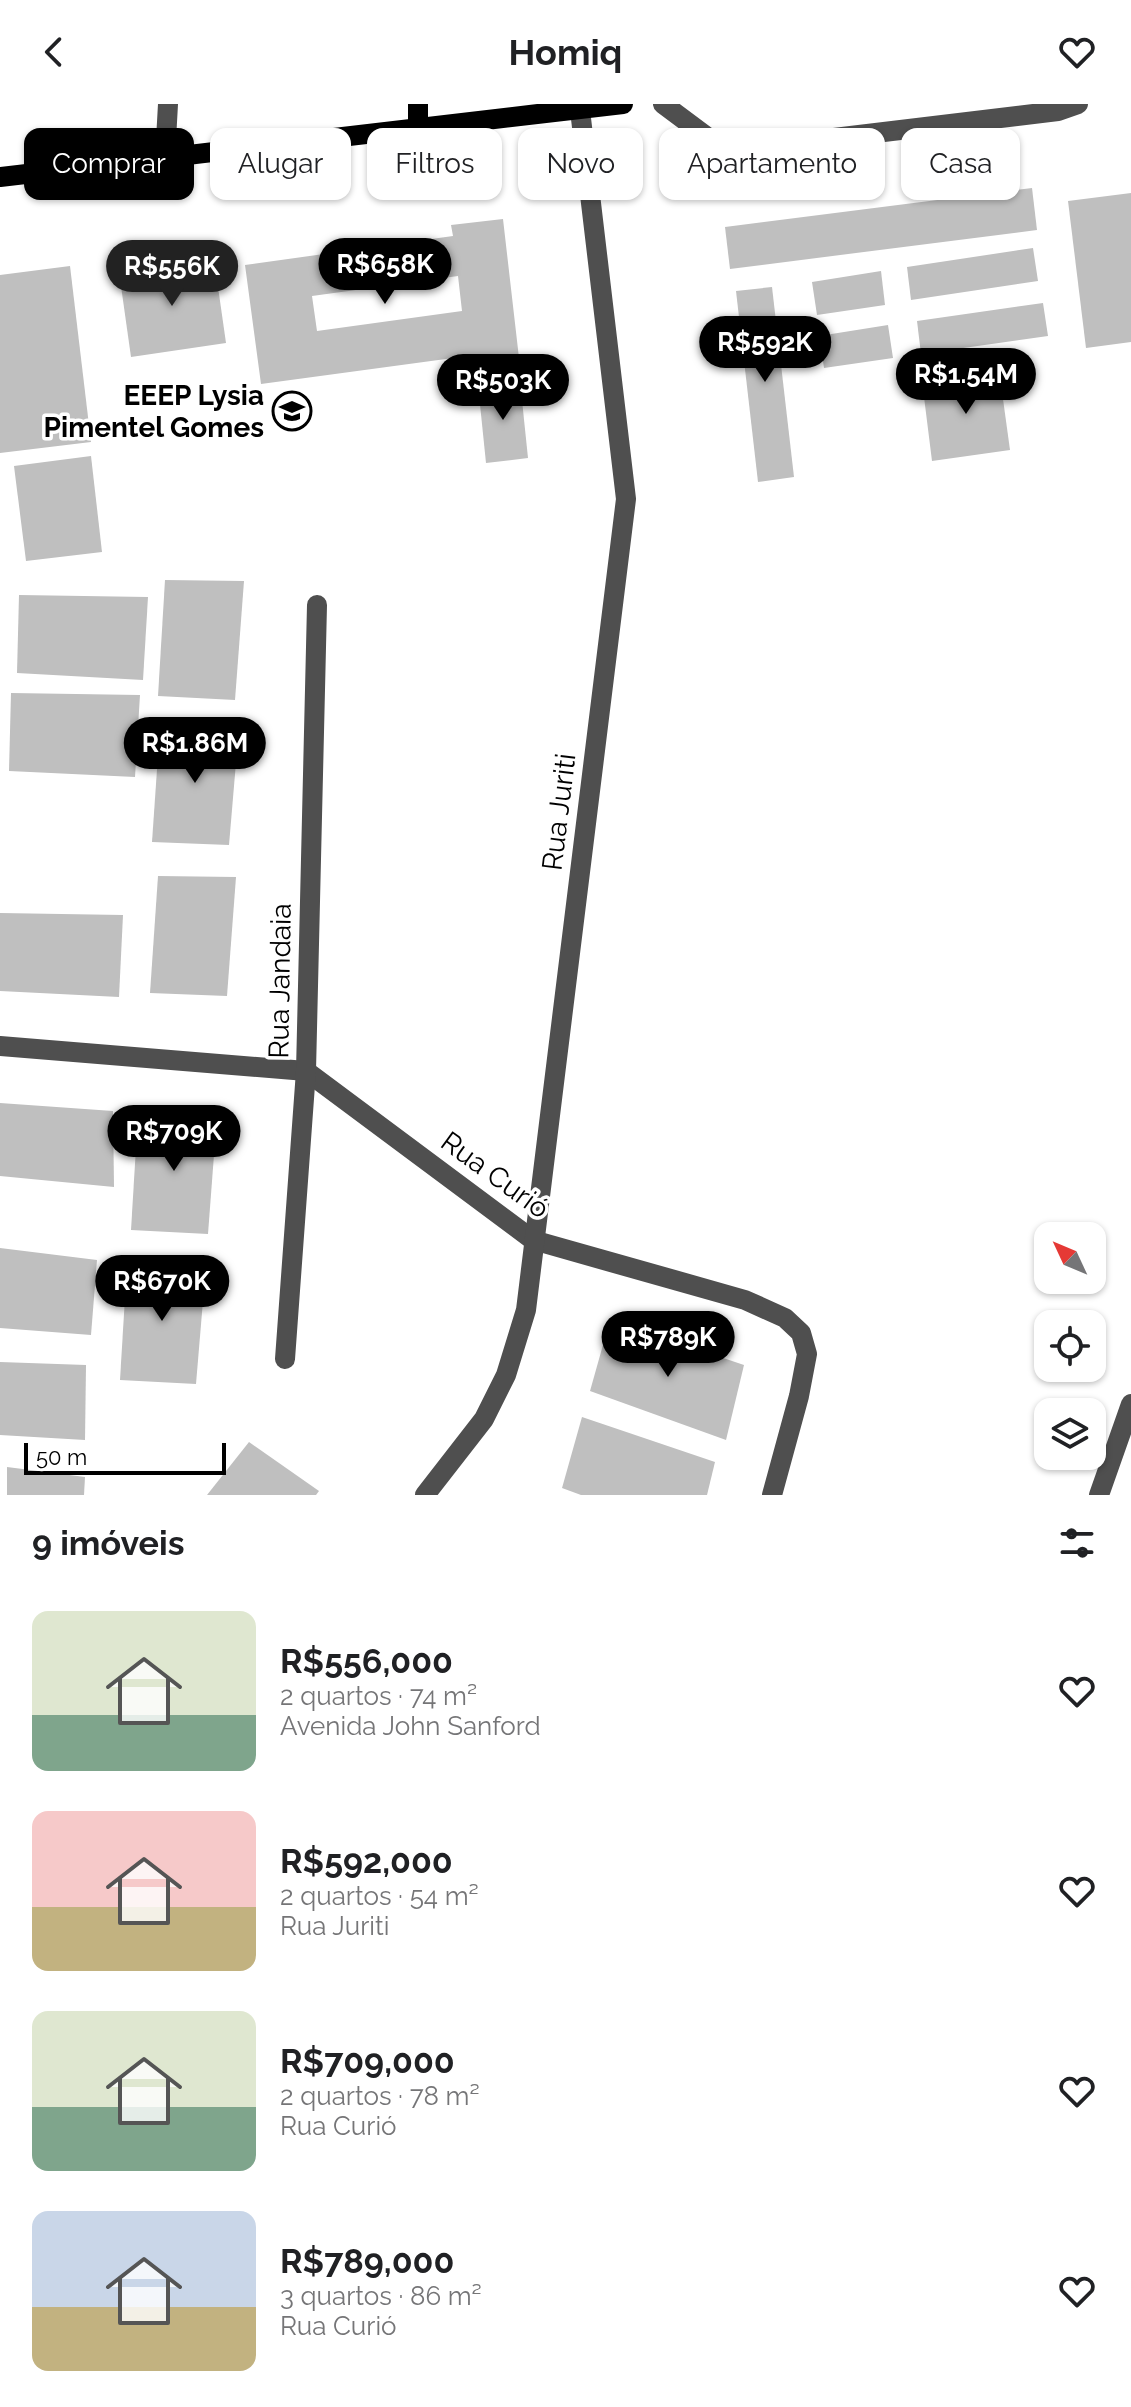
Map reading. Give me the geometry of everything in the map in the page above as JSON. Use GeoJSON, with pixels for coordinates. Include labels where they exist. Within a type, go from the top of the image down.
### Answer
{"type":"FeatureCollection","features":[{"type":"Feature","properties":{"kind":"main road"},"geometry":{"type":"LineString","coordinates":[[418,104],[418,127]]}},
{"type":"Feature","properties":{"kind":"main road"},"geometry":{"type":"LineString","coordinates":[[194,154],[418,127],[460,113],[580,110],[623,104]]}},
{"type":"Feature","properties":{"kind":"main road"},"geometry":{"type":"LineString","coordinates":[[0,177],[24,174]]}},
{"type":"Feature","properties":{"kind":"street"},"geometry":{"type":"LineString","coordinates":[[167,128],[168,104]]}},
{"type":"Feature","properties":{"kind":"street"},"geometry":{"type":"LineString","coordinates":[[663,104],[726,151],[1058,111],[1078,104]]}},
{"type":"Feature","properties":{"kind":"street","name":"Rua Juriti"},"geometry":{"type":"LineString","coordinates":[[425,1495],[484,1419],[506,1375],[526,1310],[626,499],[580,110]]}},
{"type":"Feature","properties":{"kind":"street","name":"Rua Jandaia"},"geometry":{"type":"LineString","coordinates":[[285,1359],[306,1071],[317,605]]}},
{"type":"Feature","properties":{"kind":"street"},"geometry":{"type":"LineString","coordinates":[[0,1046],[306,1071]]}},
{"type":"Feature","properties":{"kind":"street","name":"Rua Curió"},"geometry":{"type":"LineString","coordinates":[[306,1071],[533,1240],[745,1300],[785,1318],[801,1333],[807,1354],[772,1495]]}},
{"type":"Feature","properties":{"kind":"street"},"geometry":{"type":"LineString","coordinates":[[1099,1495],[1131,1404]]}},
{"type":"Feature","properties":{"kind":"building"},"geometry":{"type":"Polygon","coordinates":[[[1032,188],[1037,230],[730,269],[725,227],[938,200],[1020,200],[1020,190],[1032,188]]]}},
{"type":"Feature","properties":{"kind":"building"},"geometry":{"type":"Polygon","coordinates":[[[1131,193],[1131,342],[1086,348],[1068,201],[1131,193]]]}},
{"type":"Feature","properties":{"kind":"building"},"geometry":{"type":"Polygon","coordinates":[[[503,219],[519,358],[468,364],[468,356],[261,384],[245,265],[453,236],[451,225],[503,219]],[[458,276],[312,296],[317,331],[462,311],[458,276]]]}},
{"type":"Feature","properties":{"kind":"building"},"geometry":{"type":"Polygon","coordinates":[[[1033,248],[1038,281],[911,300],[907,267],[1033,248]]]}},
{"type":"Feature","properties":{"kind":"building"},"geometry":{"type":"Polygon","coordinates":[[[214,259],[226,343],[131,357],[119,272],[214,259]]]}},
{"type":"Feature","properties":{"kind":"building"},"geometry":{"type":"Polygon","coordinates":[[[70,266],[91,442],[0,453],[0,275],[70,266]]]}},
{"type":"Feature","properties":{"kind":"building"},"geometry":{"type":"Polygon","coordinates":[[[881,271],[885,305],[817,315],[812,282],[881,271]]]}},
{"type":"Feature","properties":{"kind":"building"},"geometry":{"type":"Polygon","coordinates":[[[772,287],[794,477],[758,482],[736,291],[772,287]]]}},
{"type":"Feature","properties":{"kind":"building"},"geometry":{"type":"Polygon","coordinates":[[[1043,303],[1048,336],[921,354],[917,321],[1043,303]]]}},
{"type":"Feature","properties":{"kind":"building"},"geometry":{"type":"Polygon","coordinates":[[[888,325],[893,358],[824,368],[819,336],[888,325]]]}},
{"type":"Feature","properties":{"kind":"building"},"geometry":{"type":"Polygon","coordinates":[[[999,370],[1010,450],[932,461],[922,381],[999,370]]]}},
{"type":"Feature","properties":{"kind":"building"},"geometry":{"type":"Polygon","coordinates":[[[520,381],[528,458],[486,463],[478,385],[520,381]]]}},
{"type":"Feature","properties":{"kind":"building"},"geometry":{"type":"Polygon","coordinates":[[[91,456],[102,552],[26,561],[14,466],[91,456]]]}},
{"type":"Feature","properties":{"kind":"building"},"geometry":{"type":"Polygon","coordinates":[[[165,580],[244,581],[235,700],[158,696],[165,580]]]}},
{"type":"Feature","properties":{"kind":"building"},"geometry":{"type":"Polygon","coordinates":[[[19,595],[148,597],[143,680],[17,673],[19,595]]]}},
{"type":"Feature","properties":{"kind":"building"},"geometry":{"type":"Polygon","coordinates":[[[11,693],[140,695],[135,777],[9,771],[11,693]]]}},
{"type":"Feature","properties":{"kind":"building"},"geometry":{"type":"Polygon","coordinates":[[[160,726],[239,727],[229,845],[152,842],[160,726]]]}},
{"type":"Feature","properties":{"kind":"building"},"geometry":{"type":"Polygon","coordinates":[[[158,876],[236,877],[227,996],[150,993],[158,876]]]}},
{"type":"Feature","properties":{"kind":"building"},"geometry":{"type":"Polygon","coordinates":[[[0,913],[123,915],[119,997],[0,991],[0,913]]]}},
{"type":"Feature","properties":{"kind":"building"},"geometry":{"type":"Polygon","coordinates":[[[0,1103],[113,1111],[114,1187],[0,1176],[0,1103]]]}},
{"type":"Feature","properties":{"kind":"building"},"geometry":{"type":"Polygon","coordinates":[[[138,1114],[217,1115],[208,1234],[131,1230],[138,1114]]]}},
{"type":"Feature","properties":{"kind":"building"},"geometry":{"type":"Polygon","coordinates":[[[0,1248],[97,1260],[91,1335],[0,1328],[0,1248]]]}},
{"type":"Feature","properties":{"kind":"building"},"geometry":{"type":"Polygon","coordinates":[[[127,1264],[206,1265],[196,1384],[120,1380],[127,1264]]]}},
{"type":"Feature","properties":{"kind":"building"},"geometry":{"type":"Polygon","coordinates":[[[610,1320],[744,1365],[726,1440],[590,1391],[610,1320]]]}},
{"type":"Feature","properties":{"kind":"building"},"geometry":{"type":"Polygon","coordinates":[[[0,1362],[86,1365],[85,1440],[0,1435],[0,1362]]]}},
{"type":"Feature","properties":{"kind":"building"},"geometry":{"type":"Polygon","coordinates":[[[582,1417],[715,1462],[707,1495],[581,1495],[562,1488],[582,1417]]]}},
{"type":"Feature","properties":{"kind":"building"},"geometry":{"type":"Polygon","coordinates":[[[249,1442],[319,1491],[316,1495],[207,1495],[249,1442]]]}},
{"type":"Feature","properties":{"kind":"building"},"geometry":{"type":"Polygon","coordinates":[[[7,1467],[85,1477],[84,1495],[7,1495],[7,1467]]]}},
{"type":"Feature","properties":{"kind":"place","name":"EEEP Lysia Pimentel Gomes"},"geometry":{"type":"Point","coordinates":[292,411]}}]}
